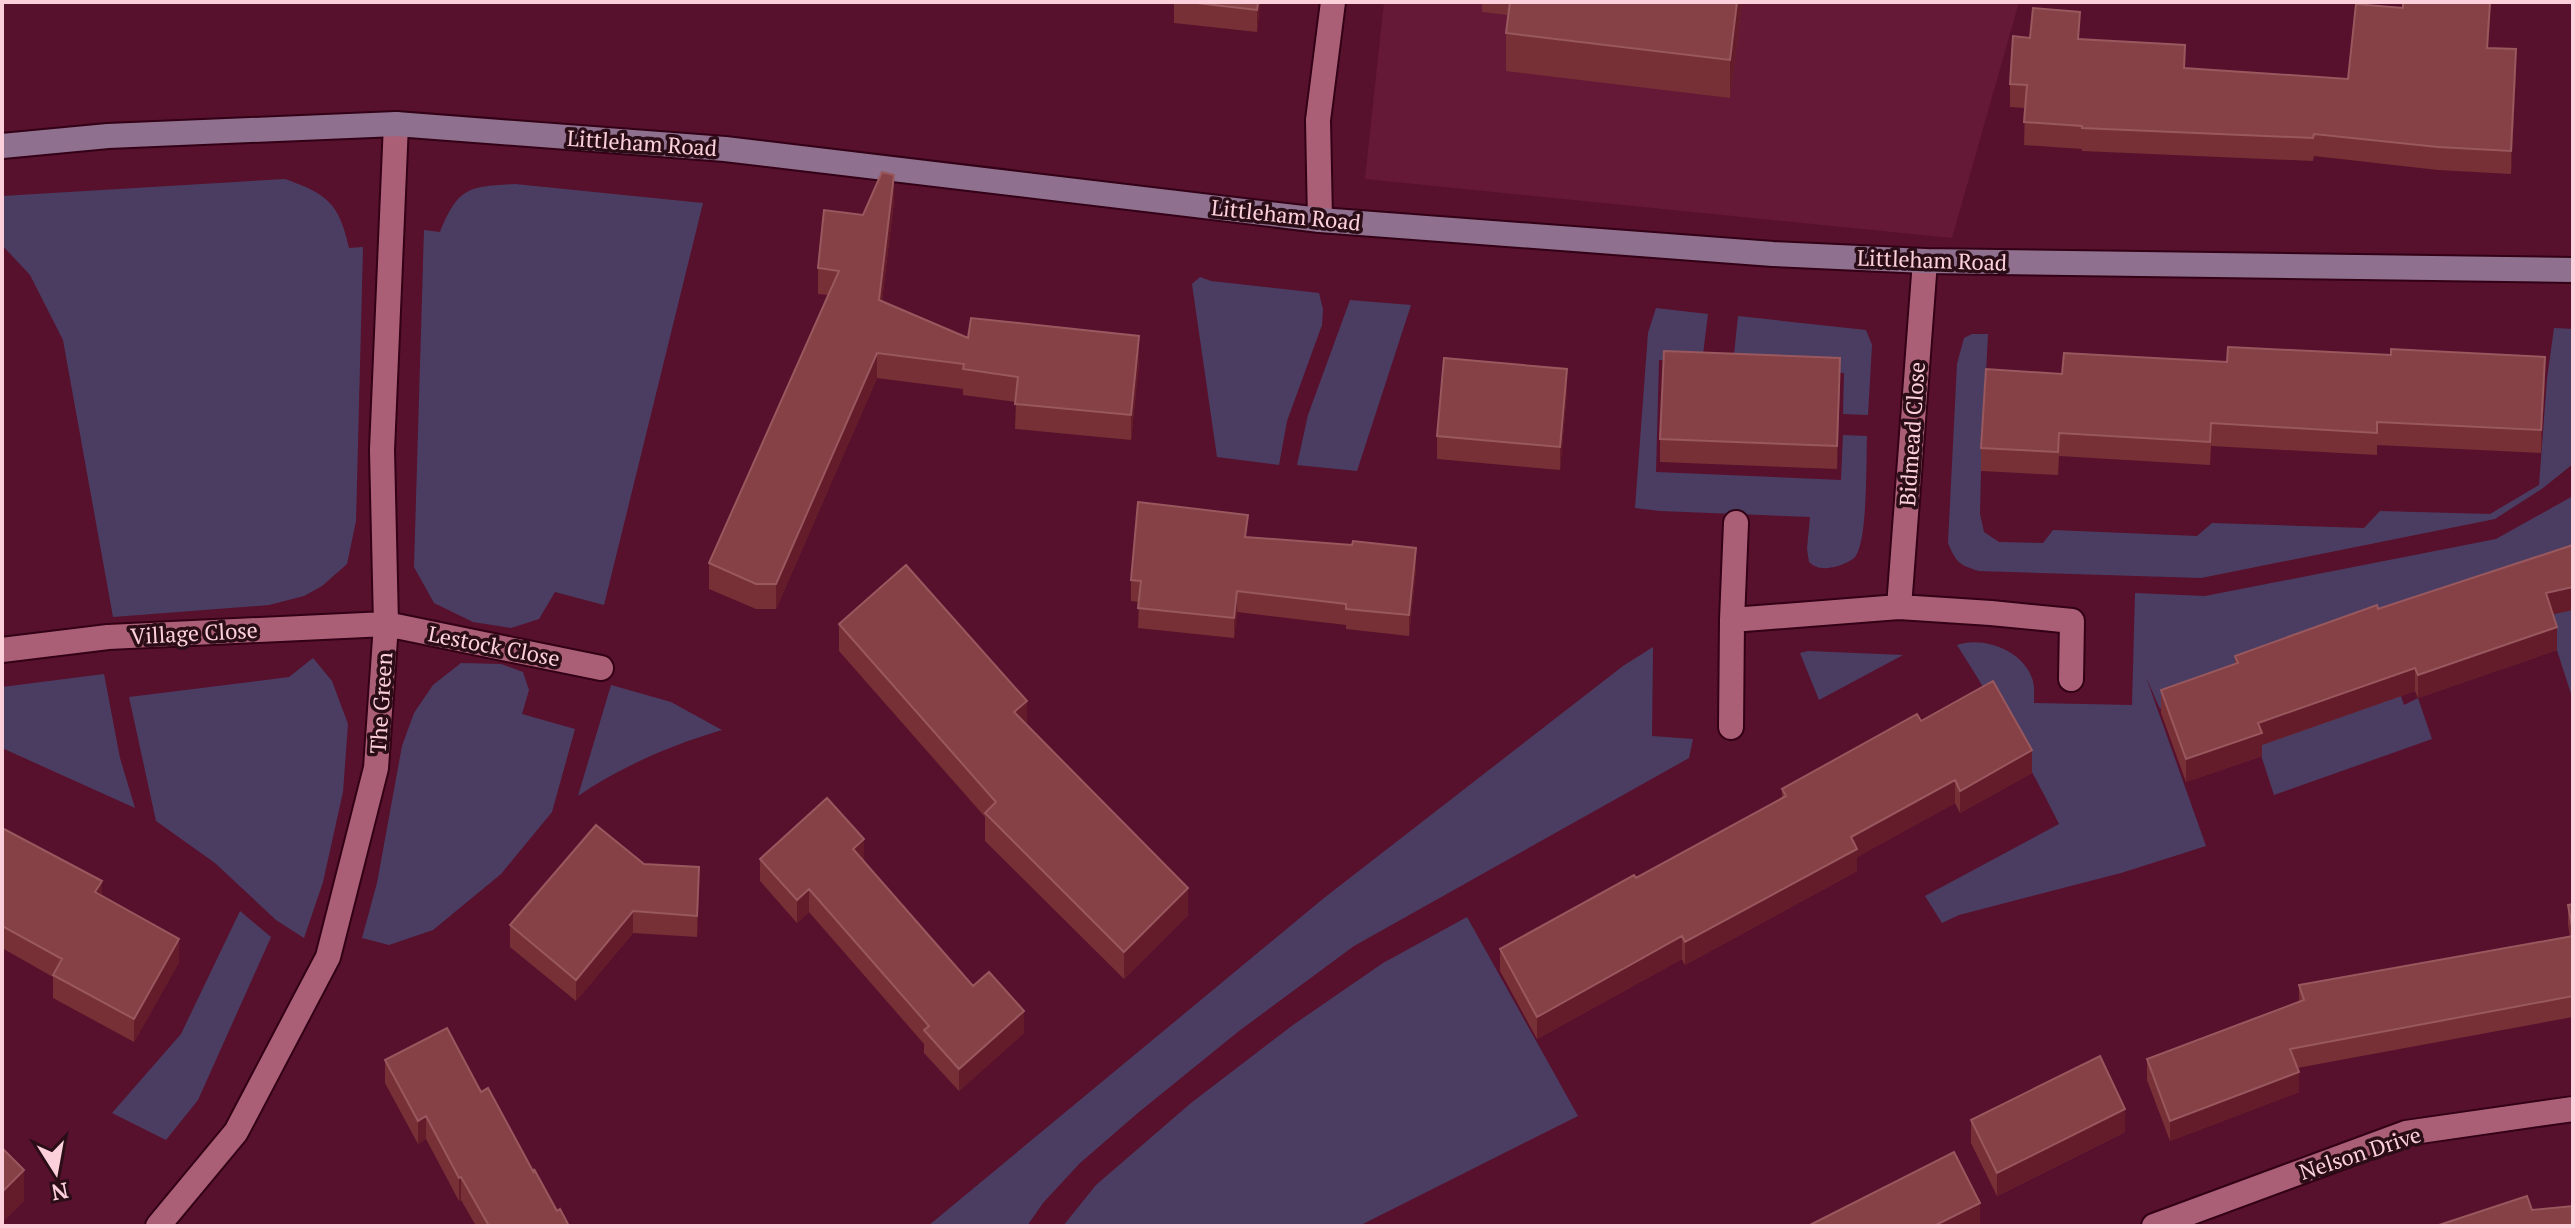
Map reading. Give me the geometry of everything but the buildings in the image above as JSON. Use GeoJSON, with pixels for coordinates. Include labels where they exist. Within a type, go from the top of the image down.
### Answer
{"type":"FeatureCollection","features":[{"type":"Feature","properties":{"kind":"street"},"geometry":{"type":"LineString","coordinates":[[1320,220],[1318,120],[1333,2]]}},
{"type":"Feature","properties":{"kind":"street","name":"Littleham Road"},"geometry":{"type":"LineString","coordinates":[[2,146],[108,136],[396,124],[725,149],[1320,220],[1773,254],[1925,261],[2573,270]]}},
{"type":"Feature","properties":{"kind":"street","name":"The Green"},"geometry":{"type":"LineString","coordinates":[[158,1226],[236,1132],[328,957],[376,768],[386,624],[382,450],[396,124]]}},
{"type":"Feature","properties":{"kind":"street","name":"Bidmead Close"},"geometry":{"type":"LineString","coordinates":[[1899,607],[1925,261]]}},
{"type":"Feature","properties":{"kind":"street"},"geometry":{"type":"LineString","coordinates":[[1731,727],[1736,523]]}},
{"type":"Feature","properties":{"kind":"street"},"geometry":{"type":"LineString","coordinates":[[1732,620],[1899,607],[2072,621],[2071,679]]}},
{"type":"Feature","properties":{"kind":"street","name":"Village Close"},"geometry":{"type":"LineString","coordinates":[[2,650],[108,637],[386,624]]}},
{"type":"Feature","properties":{"kind":"street","name":"Lestock Close"},"geometry":{"type":"LineString","coordinates":[[386,624],[601,668]]}},
{"type":"Feature","properties":{"kind":"street","name":"Nelson Drive"},"geometry":{"type":"LineString","coordinates":[[2154,1226],[2406,1133],[2573,1109]]}},
{"type":"Feature","properties":{"kind":"shaded area"},"geometry":{"type":"Polygon","coordinates":[[[1384,2],[2019,2],[1952,238],[1365,179],[1384,2]]]}},
{"type":"Feature","properties":{"kind":"shaded area"},"geometry":{"type":"Polygon","coordinates":[[[285,179],[329,202],[341,220],[349,248],[363,247],[356,521],[347,564],[322,586],[304,596],[269,605],[113,617],[63,340],[30,275],[2,245],[2,196],[285,179]]]}},
{"type":"Feature","properties":{"kind":"shaded area"},"geometry":{"type":"Polygon","coordinates":[[[515,184],[703,203],[604,605],[555,592],[539,619],[511,628],[473,622],[434,603],[414,567],[424,230],[440,232],[453,206],[467,192],[487,186],[515,184]]]}},
{"type":"Feature","properties":{"kind":"shaded area"},"geometry":{"type":"Polygon","coordinates":[[[1200,277],[1211,281],[1319,293],[1323,309],[1322,325],[1287,421],[1279,465],[1217,457],[1192,284],[1200,277]]]}},
{"type":"Feature","properties":{"kind":"shaded area"},"geometry":{"type":"Polygon","coordinates":[[[1350,300],[1411,305],[1357,471],[1297,465],[1308,415],[1350,300]]]}},
{"type":"Feature","properties":{"kind":"shaded area"},"geometry":{"type":"Polygon","coordinates":[[[1656,308],[1708,314],[1702,362],[1659,360],[1656,472],[1841,480],[1843,435],[1867,436],[1864,518],[1855,557],[1826,568],[1809,562],[1810,517],[1635,508],[1648,333],[1656,308]]]}},
{"type":"Feature","properties":{"kind":"shaded area"},"geometry":{"type":"Polygon","coordinates":[[[1738,316],[1866,330],[1872,345],[1868,415],[1843,414],[1844,373],[1733,364],[1738,316]]]}},
{"type":"Feature","properties":{"kind":"shaded area"},"geometry":{"type":"Polygon","coordinates":[[[2554,328],[2573,329],[2573,464],[2495,519],[2201,578],[1979,571],[1959,562],[1948,543],[1957,364],[1964,338],[1972,334],[1988,334],[1980,514],[1984,532],[1999,542],[2043,543],[2053,530],[2197,536],[2212,523],[2364,528],[2380,511],[2490,514],[2539,485],[2554,328]]]}},
{"type":"Feature","properties":{"kind":"shaded area"},"geometry":{"type":"Polygon","coordinates":[[[2573,496],[2573,700],[2534,579],[2160,709],[2146,677],[2206,846],[2121,873],[1959,915],[1942,923],[1925,896],[2059,824],[2010,733],[1957,645],[1978,642],[2011,653],[2027,668],[2032,678],[2034,703],[2132,705],[2135,593],[2205,596],[2496,539],[2573,496]]]}},
{"type":"Feature","properties":{"kind":"shaded area"},"geometry":{"type":"Polygon","coordinates":[[[1653,647],[1652,736],[1693,739],[1689,758],[1354,946],[1239,1031],[1139,1112],[1080,1163],[1043,1203],[1027,1226],[928,1226],[1324,898],[1623,666],[1653,647]]]}},
{"type":"Feature","properties":{"kind":"shaded area"},"geometry":{"type":"Polygon","coordinates":[[[1800,653],[1903,655],[1819,700],[1800,653]]]}},
{"type":"Feature","properties":{"kind":"shaded area"},"geometry":{"type":"Polygon","coordinates":[[[313,658],[332,681],[348,724],[343,792],[323,882],[304,938],[276,920],[215,863],[156,821],[129,697],[289,677],[313,658]]]}},
{"type":"Feature","properties":{"kind":"shaded area"},"geometry":{"type":"Polygon","coordinates":[[[461,663],[501,664],[523,672],[529,690],[522,714],[575,729],[552,812],[501,874],[433,930],[389,945],[362,938],[377,883],[402,746],[414,713],[433,685],[461,663]]]}},
{"type":"Feature","properties":{"kind":"shaded area"},"geometry":{"type":"Polygon","coordinates":[[[104,674],[120,758],[135,808],[2,748],[2,687],[104,674]]]}},
{"type":"Feature","properties":{"kind":"shaded area"},"geometry":{"type":"Polygon","coordinates":[[[611,685],[671,702],[722,730],[647,757],[578,796],[611,685]]]}},
{"type":"Feature","properties":{"kind":"shaded area"},"geometry":{"type":"Polygon","coordinates":[[[2401,696],[2404,705],[2418,698],[2432,739],[2274,795],[2258,746],[2401,696]]]}},
{"type":"Feature","properties":{"kind":"shaded area"},"geometry":{"type":"Polygon","coordinates":[[[240,911],[271,937],[198,1100],[166,1140],[112,1113],[181,1034],[240,911]]]}},
{"type":"Feature","properties":{"kind":"shaded area"},"geometry":{"type":"Polygon","coordinates":[[[1467,917],[1578,1116],[1359,1226],[1063,1226],[1096,1185],[1191,1103],[1293,1025],[1383,963],[1467,917]]]}}]}
